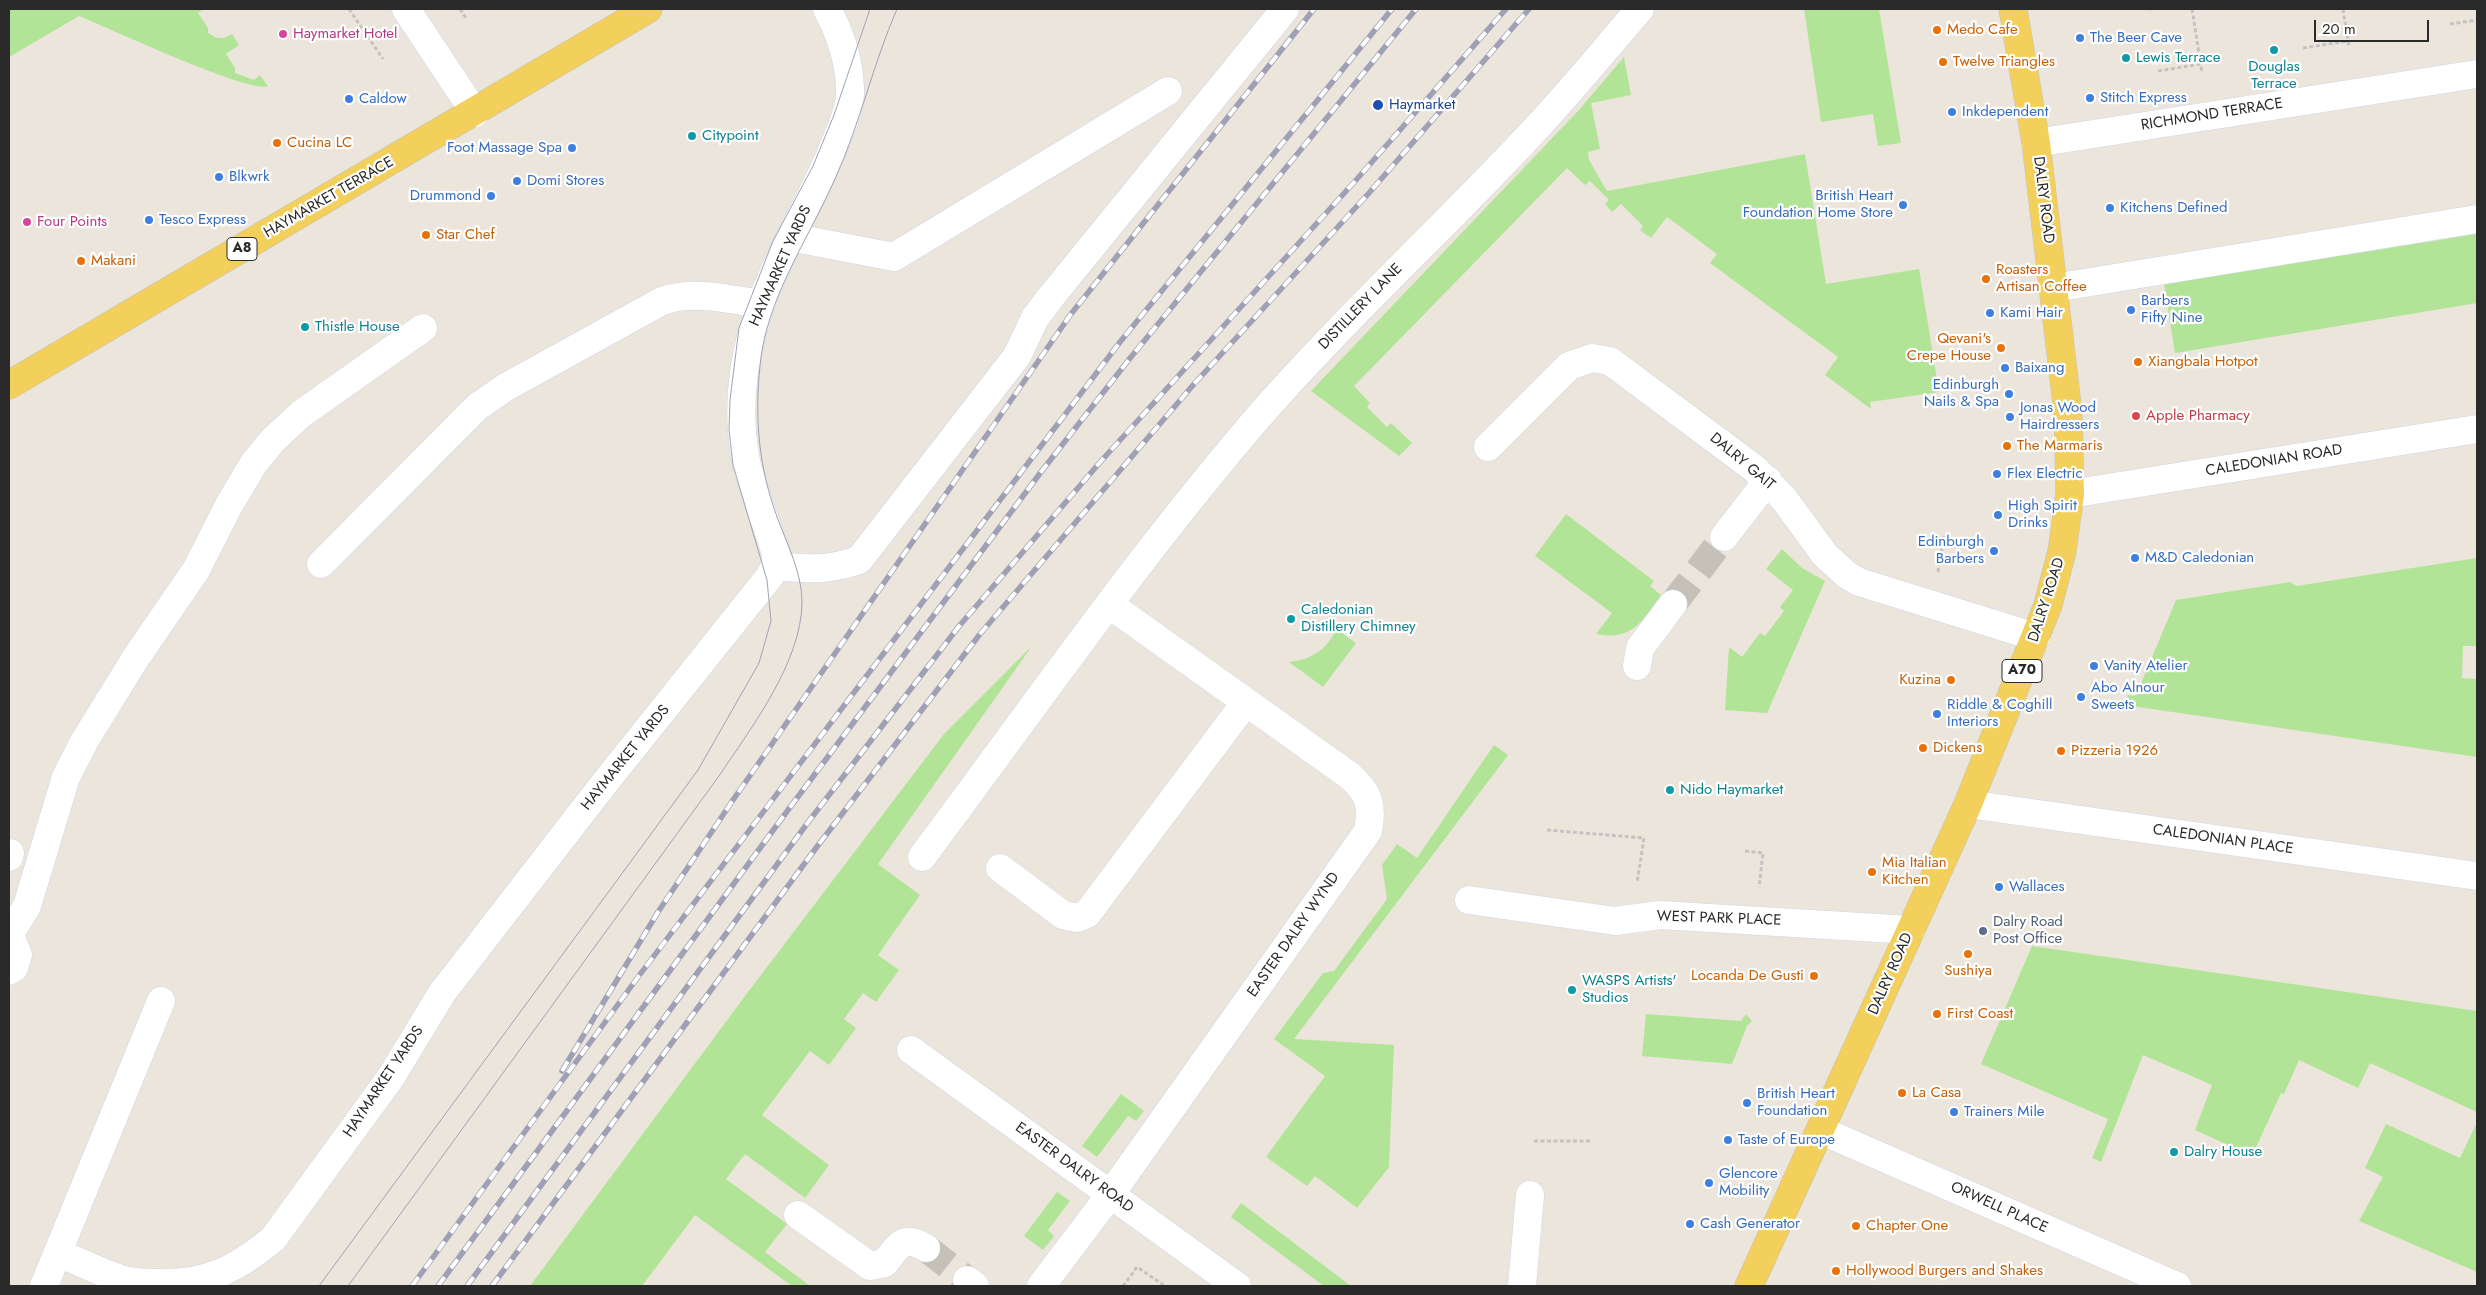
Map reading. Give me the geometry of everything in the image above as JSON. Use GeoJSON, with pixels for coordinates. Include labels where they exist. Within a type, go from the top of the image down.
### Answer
{"type":"FeatureCollection","features":[{"type":"Feature","properties":{"kind":"main road","name":"HAYMARKET TERRACE"},"geometry":{"type":"LineString","coordinates":[[9,385],[648,9]]}},
{"type":"Feature","properties":{"kind":"main road","name":"DALRY ROAD"},"geometry":{"type":"LineString","coordinates":[[1749,1286],[1968,804],[2036,637],[2059,567],[2070,494],[2068,413],[2036,143],[2014,9]]}},
{"type":"Feature","properties":{"kind":"street"},"geometry":{"type":"LineString","coordinates":[[406,9],[429,40],[474,113]]}},
{"type":"Feature","properties":{"kind":"street","name":"HAYMARKET YARDS"},"geometry":{"type":"LineString","coordinates":[[58,1253],[120,1279],[148,1283],[177,1284],[200,1281],[222,1274],[249,1259],[273,1239],[391,1077],[442,993],[767,580],[776,566],[776,554],[746,462],[742,434],[741,404],[746,360],[761,304],[790,237],[821,178],[846,115],[850,89],[847,62],[841,37],[827,9]]}},
{"type":"Feature","properties":{"kind":"street"},"geometry":{"type":"LineString","coordinates":[[776,566],[811,569],[836,568],[859,560],[1017,356],[1035,318],[1050,298],[1285,9]]}},
{"type":"Feature","properties":{"kind":"street","name":"DISTILLERY LANE"},"geometry":{"type":"LineString","coordinates":[[922,857],[1195,493],[1297,374],[1541,123],[1640,9]]}},
{"type":"Feature","properties":{"kind":"street","name":"RICHMOND TERRACE"},"geometry":{"type":"LineString","coordinates":[[2036,143],[2477,74]]}},
{"type":"Feature","properties":{"kind":"street"},"geometry":{"type":"LineString","coordinates":[[790,237],[894,257],[1168,91]]}},
{"type":"Feature","properties":{"kind":"street"},"geometry":{"type":"LineString","coordinates":[[2054,288],[2477,219]]}},
{"type":"Feature","properties":{"kind":"street"},"geometry":{"type":"LineString","coordinates":[[321,564],[478,407],[506,388],[662,301],[676,296],[707,296],[761,304]]}},
{"type":"Feature","properties":{"kind":"street"},"geometry":{"type":"LineString","coordinates":[[9,971],[14,968],[18,956],[9,934],[27,906],[66,776],[85,740],[135,659],[196,570],[254,463],[273,440],[301,414],[423,328]]}},
{"type":"Feature","properties":{"kind":"street","name":"DALRY GAIT"},"geometry":{"type":"LineString","coordinates":[[1488,447],[1569,366],[1585,360],[1601,359],[1620,368],[1768,480],[1825,555],[1847,575],[1859,582],[2036,637]]}},
{"type":"Feature","properties":{"kind":"street","name":"CALEDONIAN ROAD"},"geometry":{"type":"LineString","coordinates":[[2070,494],[2477,429]]}},
{"type":"Feature","properties":{"kind":"street"},"geometry":{"type":"LineString","coordinates":[[1724,537],[1768,480]]}},
{"type":"Feature","properties":{"kind":"street"},"geometry":{"type":"LineString","coordinates":[[1637,666],[1640,648],[1673,604]]}},
{"type":"Feature","properties":{"kind":"street","name":"EASTER DALRY WYND"},"geometry":{"type":"LineString","coordinates":[[1041,1286],[1110,1194],[1368,831],[1371,815],[1369,800],[1362,787],[1246,702],[1104,613]]}},
{"type":"Feature","properties":{"kind":"street"},"geometry":{"type":"LineString","coordinates":[[1000,868],[1063,915],[1077,918],[1087,914],[1246,702]]}},
{"type":"Feature","properties":{"kind":"street","name":"CALEDONIAN PLACE"},"geometry":{"type":"LineString","coordinates":[[1968,804],[2477,876]]}},
{"type":"Feature","properties":{"kind":"street","name":"WEST PARK PLACE"},"geometry":{"type":"LineString","coordinates":[[1469,900],[1615,921],[1660,915],[1911,930]]}},
{"type":"Feature","properties":{"kind":"street"},"geometry":{"type":"LineString","coordinates":[[44,1286],[161,1001]]}},
{"type":"Feature","properties":{"kind":"street","name":"EASTER DALRY ROAD"},"geometry":{"type":"LineString","coordinates":[[911,1050],[1237,1286]]}},
{"type":"Feature","properties":{"kind":"street","name":"ORWELL PLACE"},"geometry":{"type":"LineString","coordinates":[[1820,1130],[2177,1286]]}},
{"type":"Feature","properties":{"kind":"street"},"geometry":{"type":"LineString","coordinates":[[1522,1286],[1530,1195]]}},
{"type":"Feature","properties":{"kind":"street"},"geometry":{"type":"LineString","coordinates":[[798,1216],[870,1266],[885,1263],[897,1247],[907,1241],[914,1241],[926,1248]]}},
{"type":"Feature","properties":{"kind":"path"},"geometry":{"type":"LineString","coordinates":[[349,9],[383,59]]}},
{"type":"Feature","properties":{"kind":"path"},"geometry":{"type":"LineString","coordinates":[[460,9],[466,18]]}},
{"type":"Feature","properties":{"kind":"path"},"geometry":{"type":"LineString","coordinates":[[2192,9],[2202,73]]}},
{"type":"Feature","properties":{"kind":"path"},"geometry":{"type":"LineString","coordinates":[[2342,9],[2348,47]]}},
{"type":"Feature","properties":{"kind":"path"},"geometry":{"type":"LineString","coordinates":[[2450,24],[2477,20]]}},
{"type":"Feature","properties":{"kind":"path"},"geometry":{"type":"LineString","coordinates":[[2303,48],[2348,41]]}},
{"type":"Feature","properties":{"kind":"path"},"geometry":{"type":"LineString","coordinates":[[2158,71],[2201,64]]}},
{"type":"Feature","properties":{"kind":"path"},"geometry":{"type":"LineString","coordinates":[[1547,830],[1644,838],[1637,887]]}},
{"type":"Feature","properties":{"kind":"path"},"geometry":{"type":"LineString","coordinates":[[1745,851],[1763,853],[1756,920]]}},
{"type":"Feature","properties":{"kind":"path"},"geometry":{"type":"LineString","coordinates":[[1534,1141],[1590,1141]]}},
{"type":"Feature","properties":{"kind":"path"},"geometry":{"type":"LineString","coordinates":[[1123,1286],[1137,1267],[1165,1286]]}},
{"type":"Feature","properties":{"kind":"green space"},"geometry":{"type":"Polygon","coordinates":[[[9,9],[204,9],[198,13],[208,28],[208,33],[219,38],[225,38],[232,34],[239,45],[226,54],[235,68],[235,73],[254,80],[260,75],[268,86],[256,86],[207,70],[79,16],[9,57],[9,9]]]}},
{"type":"Feature","properties":{"kind":"green space"},"geometry":{"type":"Polygon","coordinates":[[[1804,9],[1879,9],[1901,143],[1878,146],[1873,114],[1821,122],[1804,9]]]}},
{"type":"Feature","properties":{"kind":"green space"},"geometry":{"type":"Polygon","coordinates":[[[1624,57],[1631,95],[1591,103],[1600,149],[1588,152],[1589,160],[1607,191],[1805,154],[1826,284],[1919,269],[1939,392],[1870,402],[1871,409],[1825,375],[1838,357],[1710,263],[1717,254],[1667,217],[1651,238],[1640,230],[1643,226],[1621,204],[1612,212],[1605,204],[1609,200],[1590,181],[1585,185],[1567,168],[1354,386],[1370,403],[1367,407],[1387,427],[1391,423],[1412,443],[1399,456],[1311,391],[1579,110],[1624,57]]]}},
{"type":"Feature","properties":{"kind":"green space"},"geometry":{"type":"Polygon","coordinates":[[[2477,234],[2477,303],[2175,353],[2164,284],[2477,234]]]}},
{"type":"Feature","properties":{"kind":"green space"},"geometry":{"type":"Polygon","coordinates":[[[1566,514],[1654,581],[1650,586],[1661,595],[1642,621],[1628,632],[1619,635],[1596,634],[1612,613],[1535,556],[1566,514]]]}},
{"type":"Feature","properties":{"kind":"green space"},"geometry":{"type":"Polygon","coordinates":[[[1782,549],[1802,568],[1825,581],[1767,713],[1725,710],[1729,647],[1742,657],[1760,633],[1765,636],[1784,611],[1780,607],[1793,590],[1766,569],[1782,549]]]}},
{"type":"Feature","properties":{"kind":"green space"},"geometry":{"type":"Polygon","coordinates":[[[2477,558],[2477,646],[2463,646],[2462,678],[2477,679],[2477,757],[2125,705],[2128,695],[2135,696],[2137,693],[2176,600],[2291,582],[2296,586],[2477,558]]]}},
{"type":"Feature","properties":{"kind":"green space"},"geometry":{"type":"Polygon","coordinates":[[[1336,629],[1356,643],[1323,687],[1289,662],[1305,659],[1318,652],[1333,636],[1336,629]]]}},
{"type":"Feature","properties":{"kind":"green space"},"geometry":{"type":"Polygon","coordinates":[[[1032,646],[878,864],[920,895],[878,955],[899,970],[876,1002],[863,993],[844,1019],[856,1028],[829,1065],[810,1051],[762,1115],[829,1165],[805,1198],[745,1154],[726,1179],[787,1224],[765,1252],[810,1286],[792,1286],[695,1215],[642,1286],[530,1286],[745,996],[944,734],[1032,646]]]}},
{"type":"Feature","properties":{"kind":"green space"},"geometry":{"type":"Polygon","coordinates":[[[1494,745],[1508,755],[1294,1039],[1394,1045],[1389,1167],[1357,1208],[1315,1176],[1307,1186],[1266,1157],[1325,1076],[1274,1039],[1323,973],[1334,971],[1387,899],[1382,865],[1397,844],[1417,858],[1494,745]]]}},
{"type":"Feature","properties":{"kind":"green space"},"geometry":{"type":"Polygon","coordinates":[[[2032,946],[2477,1011],[2477,1112],[2370,1063],[2358,1088],[2299,1060],[2284,1094],[2281,1093],[2252,1156],[2195,1130],[2212,1085],[2143,1055],[2101,1162],[2092,1158],[2108,1119],[1981,1064],[2032,946]]]}},
{"type":"Feature","properties":{"kind":"green space"},"geometry":{"type":"Polygon","coordinates":[[[1646,1014],[1741,1021],[1746,1014],[1752,1021],[1747,1026],[1732,1064],[1642,1056],[1646,1014]]]}},
{"type":"Feature","properties":{"kind":"green space"},"geometry":{"type":"Polygon","coordinates":[[[1121,1094],[1144,1111],[1136,1121],[1128,1116],[1097,1157],[1082,1146],[1121,1094]]]}},
{"type":"Feature","properties":{"kind":"green space"},"geometry":{"type":"Polygon","coordinates":[[[2477,1122],[2477,1272],[2359,1221],[2383,1177],[2365,1168],[2386,1124],[2460,1158],[2477,1122]]]}},
{"type":"Feature","properties":{"kind":"green space"},"geometry":{"type":"Polygon","coordinates":[[[1057,1192],[1070,1201],[1048,1230],[1054,1236],[1043,1250],[1024,1236],[1057,1192]]]}},
{"type":"Feature","properties":{"kind":"green space"},"geometry":{"type":"Polygon","coordinates":[[[1241,1203],[1351,1286],[1324,1286],[1231,1217],[1241,1203]]]}},
{"type":"Feature","properties":{"kind":"tunnel"},"geometry":{"type":"LineString","coordinates":[[1673,604],[1724,537]]}},
{"type":"Feature","properties":{"kind":"tunnel"},"geometry":{"type":"LineString","coordinates":[[926,1248],[967,1280]]}},
{"type":"Feature","properties":{"kind":"tram line"},"geometry":{"type":"LineString","coordinates":[[319,1286],[698,770],[759,663],[771,621],[767,580],[733,465],[729,430],[730,400],[739,328],[773,241],[813,166],[834,115],[870,9]]}},
{"type":"Feature","properties":{"kind":"tram line"},"geometry":{"type":"LineString","coordinates":[[348,1286],[719,776],[759,716],[784,671],[793,649],[802,603],[799,578],[773,505],[761,454],[758,401],[764,341],[779,293],[844,158],[897,9]]}},
{"type":"Feature","properties":{"kind":"railway"},"geometry":{"type":"LineString","coordinates":[[562,1071],[658,912],[733,800],[1071,314],[1314,9]]}},
{"type":"Feature","properties":{"kind":"railway"},"geometry":{"type":"LineString","coordinates":[[412,1286],[641,973],[1120,342],[1392,9]]}},
{"type":"Feature","properties":{"kind":"railway"},"geometry":{"type":"LineString","coordinates":[[438,1286],[788,810],[1041,472],[1131,357],[1416,9]]}},
{"type":"Feature","properties":{"kind":"railway"},"geometry":{"type":"LineString","coordinates":[[467,1286],[809,821],[960,625],[1102,460],[1357,179],[1506,9]]}},
{"type":"Feature","properties":{"kind":"railway"},"geometry":{"type":"LineString","coordinates":[[492,1286],[816,848],[980,634],[1194,384],[1369,193],[1529,9]]}},
{"type":"Feature","properties":{"kind":"place","name":"Medo Cafe"},"geometry":{"type":"Point","coordinates":[1937,30]}},
{"type":"Feature","properties":{"kind":"place","name":"Haymarket Hotel"},"geometry":{"type":"Point","coordinates":[283,34]}},
{"type":"Feature","properties":{"kind":"place","name":"The Beer Cave"},"geometry":{"type":"Point","coordinates":[2080,38]}},
{"type":"Feature","properties":{"kind":"place","name":"Douglas Terrace"},"geometry":{"type":"Point","coordinates":[2274,50]}},
{"type":"Feature","properties":{"kind":"place","name":"Lewis Terrace"},"geometry":{"type":"Point","coordinates":[2126,58]}},
{"type":"Feature","properties":{"kind":"place","name":"Twelve Triangles"},"geometry":{"type":"Point","coordinates":[1943,62]}},
{"type":"Feature","properties":{"kind":"place","name":"Stitch Express"},"geometry":{"type":"Point","coordinates":[2090,98]}},
{"type":"Feature","properties":{"kind":"place","name":"Caldow"},"geometry":{"type":"Point","coordinates":[349,99]}},
{"type":"Feature","properties":{"kind":"place","name":"Haymarket"},"geometry":{"type":"Point","coordinates":[1378,105]}},
{"type":"Feature","properties":{"kind":"place","name":"Inkdependent"},"geometry":{"type":"Point","coordinates":[1952,112]}},
{"type":"Feature","properties":{"kind":"place","name":"Citypoint"},"geometry":{"type":"Point","coordinates":[692,136]}},
{"type":"Feature","properties":{"kind":"place","name":"Cucina LC"},"geometry":{"type":"Point","coordinates":[277,143]}},
{"type":"Feature","properties":{"kind":"place","name":"Foot Massage Spa"},"geometry":{"type":"Point","coordinates":[572,148]}},
{"type":"Feature","properties":{"kind":"place","name":"Blkwrk"},"geometry":{"type":"Point","coordinates":[219,177]}},
{"type":"Feature","properties":{"kind":"place","name":"Domi Stores"},"geometry":{"type":"Point","coordinates":[517,181]}},
{"type":"Feature","properties":{"kind":"place","name":"Drummond"},"geometry":{"type":"Point","coordinates":[491,196]}},
{"type":"Feature","properties":{"kind":"place","name":"British Heart Foundation Home Store"},"geometry":{"type":"Point","coordinates":[1903,205]}},
{"type":"Feature","properties":{"kind":"place","name":"Kitchens Defined"},"geometry":{"type":"Point","coordinates":[2110,208]}},
{"type":"Feature","properties":{"kind":"place","name":"Tesco Express"},"geometry":{"type":"Point","coordinates":[149,220]}},
{"type":"Feature","properties":{"kind":"place","name":"Four Points"},"geometry":{"type":"Point","coordinates":[27,222]}},
{"type":"Feature","properties":{"kind":"place","name":"Star Chef"},"geometry":{"type":"Point","coordinates":[426,235]}},
{"type":"Feature","properties":{"kind":"place","name":"Makani"},"geometry":{"type":"Point","coordinates":[81,261]}},
{"type":"Feature","properties":{"kind":"place","name":"Roasters Artisan Coffee"},"geometry":{"type":"Point","coordinates":[1986,279]}},
{"type":"Feature","properties":{"kind":"place","name":"Barbers Fifty Nine"},"geometry":{"type":"Point","coordinates":[2131,310]}},
{"type":"Feature","properties":{"kind":"place","name":"Kami Hair"},"geometry":{"type":"Point","coordinates":[1990,313]}},
{"type":"Feature","properties":{"kind":"place","name":"Thistle House"},"geometry":{"type":"Point","coordinates":[305,327]}},
{"type":"Feature","properties":{"kind":"place","name":"Qevani's Crepe House"},"geometry":{"type":"Point","coordinates":[2001,348]}},
{"type":"Feature","properties":{"kind":"place","name":"Xiangbala Hotpot"},"geometry":{"type":"Point","coordinates":[2138,362]}},
{"type":"Feature","properties":{"kind":"place","name":"Baixang"},"geometry":{"type":"Point","coordinates":[2005,368]}},
{"type":"Feature","properties":{"kind":"place","name":"Edinburgh Nails & Spa"},"geometry":{"type":"Point","coordinates":[2009,394]}},
{"type":"Feature","properties":{"kind":"place","name":"Apple Pharmacy"},"geometry":{"type":"Point","coordinates":[2136,416]}},
{"type":"Feature","properties":{"kind":"place","name":"Jonas Wood Hairdressers"},"geometry":{"type":"Point","coordinates":[2010,417]}},
{"type":"Feature","properties":{"kind":"place","name":"The Marmaris"},"geometry":{"type":"Point","coordinates":[2007,446]}},
{"type":"Feature","properties":{"kind":"place","name":"Flex Electric"},"geometry":{"type":"Point","coordinates":[1997,474]}},
{"type":"Feature","properties":{"kind":"place","name":"High Spirit Drinks"},"geometry":{"type":"Point","coordinates":[1998,515]}},
{"type":"Feature","properties":{"kind":"place","name":"Edinburgh Barbers"},"geometry":{"type":"Point","coordinates":[1994,551]}},
{"type":"Feature","properties":{"kind":"place","name":"M&D Caledonian"},"geometry":{"type":"Point","coordinates":[2135,558]}},
{"type":"Feature","properties":{"kind":"place","name":"Caledonian Distillery Chimney"},"geometry":{"type":"Point","coordinates":[1291,619]}},
{"type":"Feature","properties":{"kind":"place","name":"Vanity Atelier"},"geometry":{"type":"Point","coordinates":[2094,666]}},
{"type":"Feature","properties":{"kind":"place","name":"Kuzina"},"geometry":{"type":"Point","coordinates":[1951,680]}},
{"type":"Feature","properties":{"kind":"place","name":"Abo Alnour Sweets"},"geometry":{"type":"Point","coordinates":[2081,697]}},
{"type":"Feature","properties":{"kind":"place","name":"Riddle & Coghill Interiors"},"geometry":{"type":"Point","coordinates":[1937,714]}},
{"type":"Feature","properties":{"kind":"place","name":"Dickens"},"geometry":{"type":"Point","coordinates":[1923,748]}},
{"type":"Feature","properties":{"kind":"place","name":"Pizzeria 1926"},"geometry":{"type":"Point","coordinates":[2061,751]}},
{"type":"Feature","properties":{"kind":"place","name":"Nido Haymarket"},"geometry":{"type":"Point","coordinates":[1670,790]}},
{"type":"Feature","properties":{"kind":"place","name":"Mia Italian Kitchen"},"geometry":{"type":"Point","coordinates":[1872,872]}},
{"type":"Feature","properties":{"kind":"place","name":"Wallaces"},"geometry":{"type":"Point","coordinates":[1999,887]}},
{"type":"Feature","properties":{"kind":"place","name":"Dalry Road Post Office"},"geometry":{"type":"Point","coordinates":[1983,931]}},
{"type":"Feature","properties":{"kind":"place","name":"Sushiya"},"geometry":{"type":"Point","coordinates":[1968,954]}},
{"type":"Feature","properties":{"kind":"place","name":"Locanda De Gusti"},"geometry":{"type":"Point","coordinates":[1814,976]}},
{"type":"Feature","properties":{"kind":"place","name":"WASPS Artists' Studios"},"geometry":{"type":"Point","coordinates":[1572,990]}},
{"type":"Feature","properties":{"kind":"place","name":"First Coast"},"geometry":{"type":"Point","coordinates":[1937,1014]}},
{"type":"Feature","properties":{"kind":"place","name":"La Casa"},"geometry":{"type":"Point","coordinates":[1902,1093]}},
{"type":"Feature","properties":{"kind":"place","name":"British Heart Foundation"},"geometry":{"type":"Point","coordinates":[1747,1103]}},
{"type":"Feature","properties":{"kind":"place","name":"Trainers Mile"},"geometry":{"type":"Point","coordinates":[1954,1112]}},
{"type":"Feature","properties":{"kind":"place","name":"Taste of Europe"},"geometry":{"type":"Point","coordinates":[1728,1140]}},
{"type":"Feature","properties":{"kind":"place","name":"Dalry House"},"geometry":{"type":"Point","coordinates":[2174,1152]}},
{"type":"Feature","properties":{"kind":"place","name":"Glencore Mobility"},"geometry":{"type":"Point","coordinates":[1709,1183]}},
{"type":"Feature","properties":{"kind":"place","name":"Cash Generator"},"geometry":{"type":"Point","coordinates":[1690,1224]}},
{"type":"Feature","properties":{"kind":"place","name":"Chapter One"},"geometry":{"type":"Point","coordinates":[1856,1226]}},
{"type":"Feature","properties":{"kind":"place","name":"Hollywood Burgers and Shakes"},"geometry":{"type":"Point","coordinates":[1836,1271]}}]}
